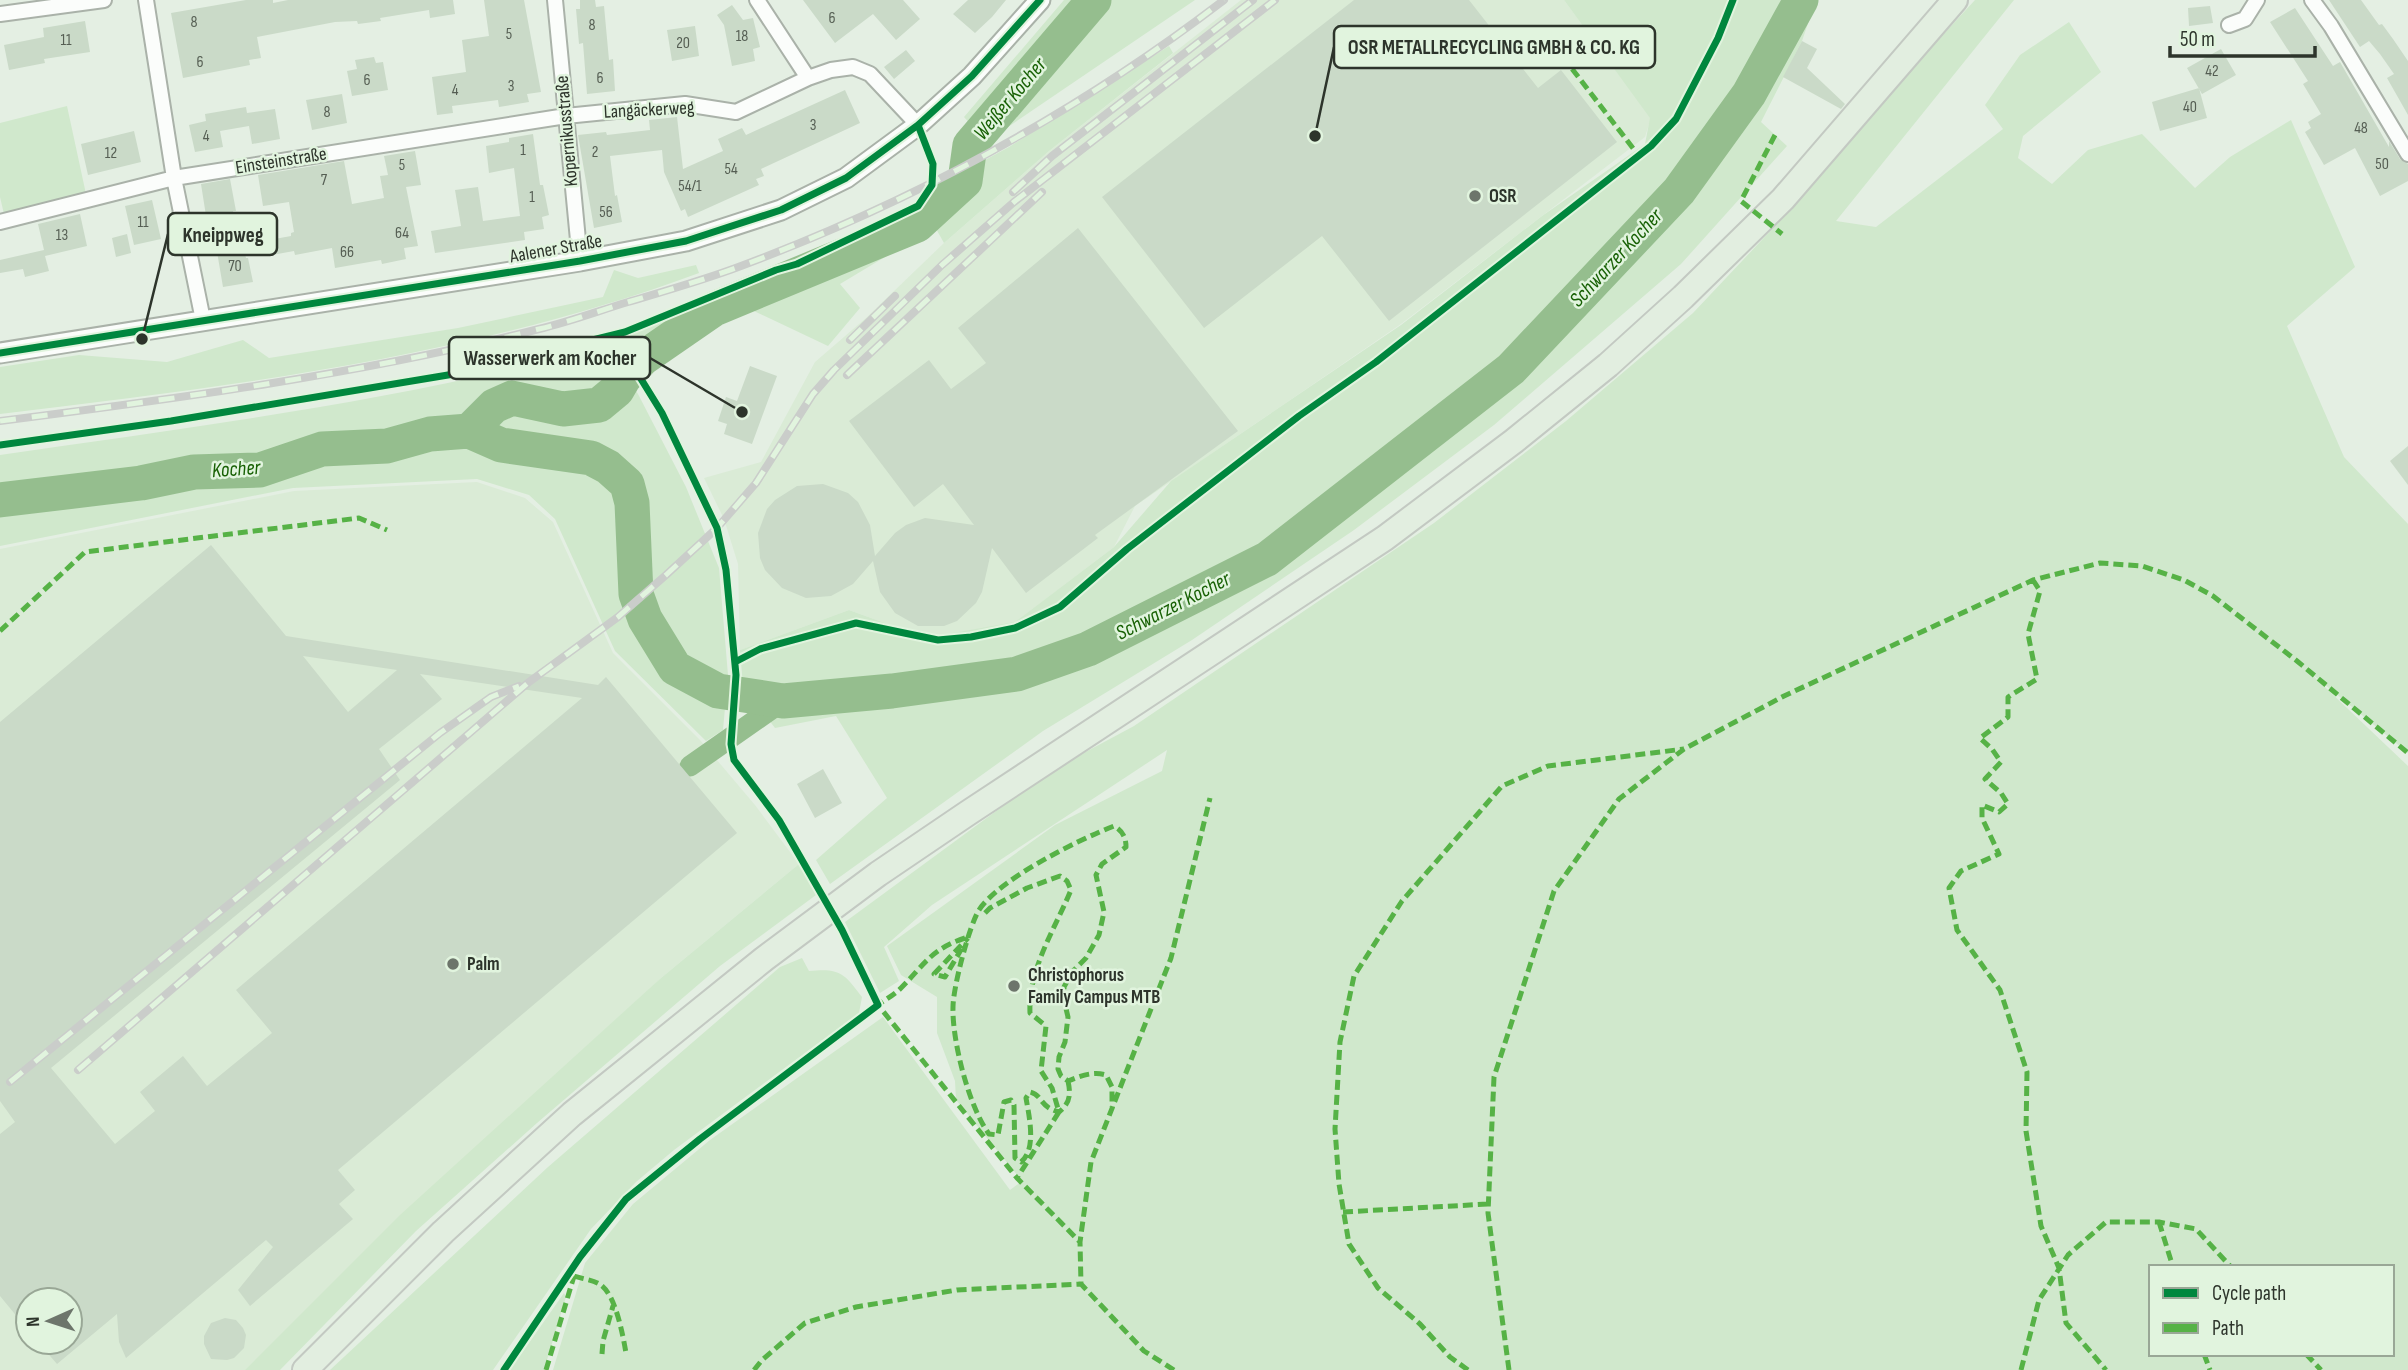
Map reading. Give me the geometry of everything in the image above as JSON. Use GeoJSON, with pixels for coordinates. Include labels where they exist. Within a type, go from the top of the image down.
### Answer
{"type":"FeatureCollection","features":[{"type":"Feature","properties":{"kind":"highway"},"geometry":{"type":"LineString","coordinates":[[305,1370],[443,1232],[572,1114],[764,959],[878,874],[979,805],[1385,538],[1514,441],[1608,365],[1683,297],[1783,199],[1955,0]]}},
{"type":"Feature","properties":{"kind":"street"},"geometry":{"type":"LineString","coordinates":[[0,13],[103,0]]}},
{"type":"Feature","properties":{"kind":"street"},"geometry":{"type":"LineString","coordinates":[[159,0],[148,0],[174,178],[203,320]]}},
{"type":"Feature","properties":{"kind":"street","name":"Kopernikusstraße"},"geometry":{"type":"LineString","coordinates":[[555,0],[580,261]]}},
{"type":"Feature","properties":{"kind":"street"},"geometry":{"type":"LineString","coordinates":[[757,0],[808,78]]}},
{"type":"Feature","properties":{"kind":"street","name":"Aalener Straße"},"geometry":{"type":"LineString","coordinates":[[0,353],[580,261],[686,241],[780,210],[846,178],[918,125],[972,76],[1040,0]]}},
{"type":"Feature","properties":{"kind":"street"},"geometry":{"type":"LineString","coordinates":[[2229,25],[2245,19],[2257,0]]}},
{"type":"Feature","properties":{"kind":"street"},"geometry":{"type":"LineString","coordinates":[[2312,0],[2331,26],[2408,154]]}},
{"type":"Feature","properties":{"kind":"street","name":"Langäckerweg"},"geometry":{"type":"LineString","coordinates":[[566,116],[685,104],[736,112],[831,69],[853,67],[870,74],[918,125]]}},
{"type":"Feature","properties":{"kind":"street","name":"Einsteinstraße"},"geometry":{"type":"LineString","coordinates":[[0,222],[174,178],[566,116]]}},
{"type":"Feature","properties":{"kind":"shaded area"},"geometry":{"type":"Polygon","coordinates":[[[1064,0],[1195,0],[986,142],[964,117],[1064,0]]]}},
{"type":"Feature","properties":{"kind":"shaded area"},"geometry":{"type":"Polygon","coordinates":[[[1241,0],[1564,0],[1651,118],[1645,137],[1401,324],[1135,506],[1114,547],[1014,623],[936,636],[896,627],[849,610],[740,650],[738,564],[724,519],[704,478],[761,462],[815,362],[1049,151],[1241,0]]]}},
{"type":"Feature","properties":{"kind":"shaded area"},"geometry":{"type":"Polygon","coordinates":[[[1564,0],[1816,0],[1802,41],[1761,122],[1787,146],[1681,264],[1494,425],[1354,530],[1192,640],[1043,731],[830,884],[816,860],[887,798],[836,716],[775,728],[743,686],[740,650],[849,610],[896,627],[936,636],[1015,622],[1114,547],[1171,481],[1401,325],[1542,216],[1645,144],[1650,118],[1564,0]]]}},
{"type":"Feature","properties":{"kind":"shaded area"},"geometry":{"type":"Polygon","coordinates":[[[1975,0],[2014,0],[1836,221],[1876,227],[2003,129],[1985,105],[2020,55],[2069,22],[2101,72],[2023,136],[2018,158],[2052,184],[2088,150],[2142,134],[2195,188],[2230,157],[2291,120],[2355,267],[2287,326],[2344,457],[2408,524],[2408,753],[2307,670],[2408,766],[2408,1370],[553,1370],[585,1263],[633,1204],[710,1140],[883,1017],[1010,1190],[1022,1181],[956,1100],[955,1081],[937,1033],[937,997],[901,975],[887,946],[1055,825],[1162,771],[1167,750],[932,905],[884,947],[899,981],[880,993],[845,922],[1052,770],[1134,726],[1434,523],[1566,421],[1693,313],[1792,208],[1906,75],[1975,0]]]}},
{"type":"Feature","properties":{"kind":"shaded area"},"geometry":{"type":"Polygon","coordinates":[[[1169,46],[1173,53],[1049,151],[944,243],[935,227],[840,284],[860,308],[828,346],[739,304],[635,355],[626,333],[778,272],[784,274],[852,248],[915,213],[937,186],[1009,147],[1169,46]]]}},
{"type":"Feature","properties":{"kind":"shaded area"},"geometry":{"type":"Polygon","coordinates":[[[67,106],[86,194],[4,214],[0,197],[0,123],[67,106]]]}},
{"type":"Feature","properties":{"kind":"shaded area"},"geometry":{"type":"Polygon","coordinates":[[[696,265],[699,273],[614,302],[442,347],[266,379],[0,414],[0,367],[79,355],[167,362],[243,340],[269,358],[458,328],[603,297],[614,270],[638,278],[696,265]]]}},
{"type":"Feature","properties":{"kind":"shaded area"},"geometry":{"type":"Polygon","coordinates":[[[608,344],[638,394],[686,487],[719,568],[728,675],[723,730],[706,741],[615,651],[555,519],[529,495],[477,479],[293,488],[0,546],[0,455],[382,396],[533,364],[608,344]]]}},
{"type":"Feature","properties":{"kind":"shaded area"},"geometry":{"type":"Polygon","coordinates":[[[477,482],[525,498],[553,522],[613,653],[700,740],[755,805],[799,864],[661,978],[255,1370],[0,1370],[0,549],[294,491],[477,482]]]}},
{"type":"Feature","properties":{"kind":"shaded area"},"geometry":{"type":"Polygon","coordinates":[[[799,864],[816,895],[720,966],[537,1123],[416,1231],[280,1370],[245,1370],[400,1215],[661,978],[799,864]]]}},
{"type":"Feature","properties":{"kind":"shaded area"},"geometry":{"type":"Polygon","coordinates":[[[802,958],[809,971],[828,970],[845,977],[862,997],[859,1013],[674,1150],[636,1182],[591,1229],[493,1370],[330,1370],[548,1167],[780,967],[802,958]]]}},
{"type":"Feature","properties":{"kind":"shaded area"},"geometry":{"type":"Polygon","coordinates":[[[564,1293],[566,1297],[544,1370],[510,1370],[564,1293]]]}},
{"type":"Feature","properties":{"kind":"building"},"geometry":{"type":"Polygon","coordinates":[[[246,0],[273,0],[273,3],[288,0],[453,0],[455,14],[430,18],[429,10],[380,18],[381,21],[358,24],[357,21],[335,22],[257,37],[261,58],[249,60],[250,65],[183,78],[171,13],[246,0]]]}},
{"type":"Feature","properties":{"kind":"building"},"geometry":{"type":"Polygon","coordinates":[[[484,0],[524,0],[541,92],[527,94],[529,102],[499,107],[498,100],[452,106],[453,113],[437,115],[432,77],[466,72],[462,40],[489,36],[484,0]]]}},
{"type":"Feature","properties":{"kind":"building"},"geometry":{"type":"Polygon","coordinates":[[[580,0],[595,0],[596,7],[604,6],[609,60],[613,59],[615,91],[587,94],[583,43],[579,44],[576,9],[580,9],[580,0]]]}},
{"type":"Feature","properties":{"kind":"building"},"geometry":{"type":"Polygon","coordinates":[[[803,0],[903,0],[920,19],[896,40],[873,14],[835,43],[803,0]]]}},
{"type":"Feature","properties":{"kind":"building"},"geometry":{"type":"Polygon","coordinates":[[[968,0],[1006,0],[975,33],[953,14],[968,0]]]}},
{"type":"Feature","properties":{"kind":"building"},"geometry":{"type":"Polygon","coordinates":[[[1354,0],[1469,0],[1538,88],[1561,70],[1617,142],[1389,321],[1322,236],[1204,328],[1102,197],[1354,0]]]}},
{"type":"Feature","properties":{"kind":"building"},"geometry":{"type":"Polygon","coordinates":[[[2329,0],[2361,0],[2393,39],[2408,61],[2408,115],[2387,78],[2394,74],[2369,41],[2360,47],[2329,0]]]}},
{"type":"Feature","properties":{"kind":"building"},"geometry":{"type":"Polygon","coordinates":[[[732,5],[743,20],[753,18],[760,47],[753,49],[755,61],[732,66],[724,25],[717,15],[732,5]]]}},
{"type":"Feature","properties":{"kind":"building"},"geometry":{"type":"Polygon","coordinates":[[[2210,6],[2213,23],[2189,26],[2188,8],[2210,6]]]}},
{"type":"Feature","properties":{"kind":"building"},"geometry":{"type":"Polygon","coordinates":[[[2295,8],[2333,66],[2340,62],[2389,147],[2389,141],[2400,159],[2408,164],[2408,181],[2380,196],[2355,148],[2324,165],[2305,132],[2311,128],[2308,122],[2321,114],[2303,84],[2308,81],[2270,22],[2295,8]]]}},
{"type":"Feature","properties":{"kind":"building"},"geometry":{"type":"Polygon","coordinates":[[[85,21],[90,52],[44,59],[45,63],[9,70],[4,45],[44,37],[43,28],[85,21]]]}},
{"type":"Feature","properties":{"kind":"building"},"geometry":{"type":"Polygon","coordinates":[[[695,26],[699,56],[672,61],[667,30],[695,26]]]}},
{"type":"Feature","properties":{"kind":"building"},"geometry":{"type":"Polygon","coordinates":[[[1802,41],[1817,49],[1807,68],[1845,104],[1841,109],[1783,77],[1802,41]]]}},
{"type":"Feature","properties":{"kind":"building"},"geometry":{"type":"Polygon","coordinates":[[[2221,49],[2236,75],[2202,94],[2187,68],[2221,49]]]}},
{"type":"Feature","properties":{"kind":"building"},"geometry":{"type":"Polygon","coordinates":[[[906,50],[915,61],[894,79],[884,67],[906,50]]]}},
{"type":"Feature","properties":{"kind":"building"},"geometry":{"type":"Polygon","coordinates":[[[374,57],[376,63],[383,62],[388,90],[352,96],[347,71],[357,69],[355,60],[374,57]]]}},
{"type":"Feature","properties":{"kind":"building"},"geometry":{"type":"Polygon","coordinates":[[[2199,88],[2207,118],[2160,131],[2152,102],[2199,88]]]}},
{"type":"Feature","properties":{"kind":"building"},"geometry":{"type":"Polygon","coordinates":[[[845,90],[860,123],[761,169],[764,176],[756,179],[759,185],[688,217],[685,209],[681,211],[664,172],[662,150],[610,156],[615,196],[617,195],[622,222],[594,228],[578,135],[650,130],[649,120],[677,117],[683,169],[723,151],[718,139],[742,128],[746,135],[845,90]]]}},
{"type":"Feature","properties":{"kind":"building"},"geometry":{"type":"Polygon","coordinates":[[[342,94],[347,123],[312,130],[306,100],[342,94]]]}},
{"type":"Feature","properties":{"kind":"building"},"geometry":{"type":"Polygon","coordinates":[[[246,107],[247,113],[275,109],[280,139],[252,144],[249,126],[220,131],[223,147],[195,152],[189,125],[206,121],[205,114],[246,107]]]}},
{"type":"Feature","properties":{"kind":"building"},"geometry":{"type":"Polygon","coordinates":[[[134,131],[141,162],[88,175],[81,144],[134,131]]]}},
{"type":"Feature","properties":{"kind":"building"},"geometry":{"type":"Polygon","coordinates":[[[533,134],[540,185],[543,185],[549,215],[542,217],[544,229],[524,232],[525,240],[435,253],[431,231],[461,226],[455,190],[478,187],[483,221],[520,216],[514,168],[489,173],[486,146],[533,134]]]}},
{"type":"Feature","properties":{"kind":"building"},"geometry":{"type":"Polygon","coordinates":[[[415,151],[421,185],[406,187],[418,246],[404,248],[406,259],[382,264],[381,260],[335,268],[332,248],[295,255],[294,251],[272,255],[269,240],[291,236],[294,232],[289,202],[263,206],[258,175],[344,161],[352,204],[384,198],[380,176],[388,175],[384,156],[415,151]]]}},
{"type":"Feature","properties":{"kind":"building"},"geometry":{"type":"Polygon","coordinates":[[[230,179],[239,246],[243,245],[253,282],[223,287],[215,240],[210,241],[201,184],[230,179]]]}},
{"type":"Feature","properties":{"kind":"building"},"geometry":{"type":"Polygon","coordinates":[[[152,200],[161,239],[134,245],[125,206],[152,200]]]}},
{"type":"Feature","properties":{"kind":"building"},"geometry":{"type":"Polygon","coordinates":[[[80,214],[87,246],[45,256],[49,271],[25,277],[23,269],[0,273],[0,260],[44,250],[38,224],[80,214]]]}},
{"type":"Feature","properties":{"kind":"building"},"geometry":{"type":"Polygon","coordinates":[[[1078,228],[1238,431],[1095,535],[1098,538],[1026,593],[992,548],[982,592],[976,603],[957,621],[944,626],[918,626],[895,613],[880,592],[873,561],[853,584],[831,596],[806,598],[782,588],[765,570],[760,558],[758,533],[767,509],[775,500],[797,486],[823,484],[848,493],[858,502],[870,525],[875,556],[895,533],[906,525],[925,518],[974,525],[943,484],[914,507],[849,421],[929,360],[951,389],[986,363],[958,328],[1078,228]]]}},
{"type":"Feature","properties":{"kind":"building"},"geometry":{"type":"Polygon","coordinates":[[[127,234],[131,253],[116,257],[112,238],[127,234]]]}},
{"type":"Feature","properties":{"kind":"building"},"geometry":{"type":"Polygon","coordinates":[[[750,366],[777,376],[752,444],[724,434],[727,424],[718,421],[726,397],[737,401],[750,366]]]}},
{"type":"Feature","properties":{"kind":"building"},"geometry":{"type":"Polygon","coordinates":[[[2408,446],[2408,485],[2390,461],[2408,446]]]}},
{"type":"Feature","properties":{"kind":"building"},"geometry":{"type":"Polygon","coordinates":[[[211,545],[286,636],[598,685],[606,677],[737,833],[338,1170],[355,1190],[339,1204],[353,1219],[250,1306],[238,1290],[273,1247],[266,1240],[126,1358],[119,1342],[117,1314],[84,1342],[84,1286],[14,1286],[14,1313],[0,1296],[0,1134],[15,1122],[0,1101],[0,722],[211,545]],[[303,656],[348,712],[397,670],[303,656]],[[420,674],[442,699],[379,749],[400,780],[51,1068],[115,1144],[155,1111],[140,1092],[183,1056],[207,1086],[272,1033],[236,990],[582,698],[420,674]]]}},
{"type":"Feature","properties":{"kind":"building"},"geometry":{"type":"Polygon","coordinates":[[[823,769],[842,803],[815,818],[797,784],[823,769]]]}},
{"type":"Feature","properties":{"kind":"building"},"geometry":{"type":"Polygon","coordinates":[[[225,1318],[236,1320],[243,1328],[246,1335],[244,1348],[234,1358],[211,1359],[204,1344],[204,1336],[211,1323],[225,1318]]]}},
{"type":"Feature","properties":{"kind":"building"},"geometry":{"type":"Polygon","coordinates":[[[50,1356],[67,1356],[57,1364],[50,1356]]]}},
{"type":"Feature","properties":{"kind":"waterway","name":"Weißer Kocher"},"geometry":{"type":"LineString","coordinates":[[469,431],[494,406],[512,398],[563,409],[599,405],[617,390],[624,378],[643,358],[714,309],[917,225],[965,181],[970,145],[1094,0]]}},
{"type":"Feature","properties":{"kind":"waterway","name":"Schwarzer Kocher"},"geometry":{"type":"LineString","coordinates":[[0,500],[141,483],[194,472],[260,470],[322,449],[387,446],[430,434],[469,431],[501,445],[591,458],[608,467],[627,484],[632,503],[636,594],[645,619],[675,668],[718,691],[783,701],[892,691],[1017,674],[1088,649],[1267,559],[1511,369],[1679,191],[1749,94],[1801,0]]}},
{"type":"Feature","properties":{"kind":"waterway"},"geometry":{"type":"LineString","coordinates":[[690,766],[783,701]]}},
{"type":"Feature","properties":{"kind":"railway"},"geometry":{"type":"LineString","coordinates":[[0,421],[204,394],[406,359],[550,326],[713,276],[870,213],[993,151],[1110,80],[1224,0]]}},
{"type":"Feature","properties":{"kind":"railway"},"geometry":{"type":"LineString","coordinates":[[1013,192],[1052,156],[1253,0]]}},
{"type":"Feature","properties":{"kind":"railway"},"geometry":{"type":"LineString","coordinates":[[78,1070],[529,682],[618,617],[717,528],[756,483],[813,394],[834,370],[942,265],[1014,202],[1275,0]]}},
{"type":"Feature","properties":{"kind":"railway"},"geometry":{"type":"LineString","coordinates":[[847,375],[1042,192]]}},
{"type":"Feature","properties":{"kind":"railway"},"geometry":{"type":"LineString","coordinates":[[850,340],[895,296]]}},
{"type":"Feature","properties":{"kind":"railway"},"geometry":{"type":"LineString","coordinates":[[10,1082],[440,733],[491,697],[519,686]]}},
{"type":"Feature","properties":{"kind":"marked path"},"geometry":{"type":"LineString","coordinates":[[1563,57],[1639,156]]}},
{"type":"Feature","properties":{"kind":"marked path"},"geometry":{"type":"LineString","coordinates":[[1775,135],[1741,201],[1782,234]]}},
{"type":"Feature","properties":{"kind":"marked path"},"geometry":{"type":"LineString","coordinates":[[0,631],[85,552],[359,518],[387,530]]}},
{"type":"Feature","properties":{"kind":"marked path"},"geometry":{"type":"LineString","coordinates":[[1509,1370],[1488,1213],[1494,1077],[1554,891],[1619,799],[1684,749],[1784,696],[2033,580],[2100,563],[2142,566],[2184,580],[2213,596],[2408,753]]}},
{"type":"Feature","properties":{"kind":"marked path"},"geometry":{"type":"LineString","coordinates":[[2033,580],[2040,591],[2028,634],[2037,679],[2008,697],[2008,717],[1980,738],[2001,762],[1985,779],[2001,793],[2008,804],[1999,812],[1982,805],[1982,818],[1999,854],[1961,871],[1949,888],[1957,930],[2000,990],[2027,1072],[2026,1131],[2041,1226],[2059,1268],[2066,1323],[2106,1370]]}},
{"type":"Feature","properties":{"kind":"marked path"},"geometry":{"type":"LineString","coordinates":[[1468,1370],[1450,1357],[1420,1324],[1378,1288],[1349,1244],[1339,1184],[1335,1129],[1340,1042],[1354,976],[1402,901],[1502,786],[1548,766],[1684,749]]}},
{"type":"Feature","properties":{"kind":"marked path"},"geometry":{"type":"LineString","coordinates":[[1174,1370],[1144,1351],[1081,1284],[1080,1242],[1091,1162],[1171,958],[1210,798]]}},
{"type":"Feature","properties":{"kind":"marked path"},"geometry":{"type":"LineString","coordinates":[[1068,1081],[1069,1098],[1059,1112],[1048,1107],[1030,1092],[1026,1098],[1030,1141],[1029,1149],[1021,1162],[1015,1158],[1014,1105],[1011,1100],[1004,1102],[998,1135],[989,1134],[975,1108],[955,1037],[953,1007],[956,986],[971,929],[979,910],[989,898],[1041,861],[1114,826],[1123,835],[1126,847],[1102,864],[1096,875],[1104,912],[1099,935],[1064,987],[1068,1017],[1058,1069],[1061,1076],[1068,1081],[1091,1074],[1106,1075],[1112,1087],[1112,1107]]}},
{"type":"Feature","properties":{"kind":"marked path"},"geometry":{"type":"LineString","coordinates":[[985,913],[1027,888],[1060,876],[1067,881],[1071,890],[1038,965],[1033,981],[1030,1013],[1046,1026],[1041,1071],[1052,1088],[1059,1112],[1017,1178]]}},
{"type":"Feature","properties":{"kind":"marked path"},"geometry":{"type":"LineString","coordinates":[[965,938],[936,953],[898,990],[878,1005],[1017,1178],[1080,1242]]}},
{"type":"Feature","properties":{"kind":"marked path"},"geometry":{"type":"LineString","coordinates":[[962,948],[945,977],[934,974],[968,938]]}},
{"type":"Feature","properties":{"kind":"marked path"},"geometry":{"type":"LineString","coordinates":[[1343,1212],[1488,1204]]}},
{"type":"Feature","properties":{"kind":"marked path"},"geometry":{"type":"LineString","coordinates":[[2021,1370],[2039,1300],[2068,1255],[2106,1222],[2159,1222],[2196,1229],[2229,1265]]}},
{"type":"Feature","properties":{"kind":"marked path"},"geometry":{"type":"LineString","coordinates":[[2159,1222],[2172,1265]]}},
{"type":"Feature","properties":{"kind":"marked path"},"geometry":{"type":"LineString","coordinates":[[574,1276],[595,1282],[606,1290],[618,1317],[626,1353]]}},
{"type":"Feature","properties":{"kind":"marked path"},"geometry":{"type":"LineString","coordinates":[[546,1370],[574,1276]]}},
{"type":"Feature","properties":{"kind":"marked path"},"geometry":{"type":"LineString","coordinates":[[754,1370],[805,1323],[856,1307],[957,1290],[1081,1284]]}},
{"type":"Feature","properties":{"kind":"marked path"},"geometry":{"type":"LineString","coordinates":[[602,1354],[613,1306]]}},
{"type":"Feature","properties":{"kind":"marked path"},"geometry":{"type":"LineString","coordinates":[[2205,1356],[2210,1370]]}},
{"type":"Feature","properties":{"kind":"marked path"},"geometry":{"type":"LineString","coordinates":[[2308,1356],[2321,1370]]}},
{"type":"Feature","properties":{"kind":"cycle path"},"geometry":{"type":"LineString","coordinates":[[0,353],[580,261],[686,241],[781,210],[846,178],[918,125],[972,76],[1040,0]]}},
{"type":"Feature","properties":{"kind":"cycle path"},"geometry":{"type":"LineString","coordinates":[[735,662],[760,649],[856,623],[938,640],[971,637],[1015,628],[1060,607],[1127,549],[1299,416],[1376,362],[1651,146],[1676,119],[1718,38],[1733,0]]}},
{"type":"Feature","properties":{"kind":"cycle path"},"geometry":{"type":"LineString","coordinates":[[0,445],[171,421],[454,374],[625,332],[776,270],[797,264],[918,206],[932,185],[933,164],[918,125]]}},
{"type":"Feature","properties":{"kind":"cycle path"},"geometry":{"type":"LineString","coordinates":[[504,1370],[580,1257],[626,1199],[700,1139],[878,1005],[842,930],[779,820],[734,760],[731,744],[736,675],[726,570],[717,528],[662,413],[625,353],[618,334]]}},
{"type":"Feature","properties":{"kind":"place","name":"OSR METALLRECYCLING GMBH & CO. KG"},"geometry":{"type":"Point","coordinates":[1315,136]}},
{"type":"Feature","properties":{"kind":"place","name":"OSR"},"geometry":{"type":"Point","coordinates":[1475,196]}},
{"type":"Feature","properties":{"kind":"place","name":"Kneippweg"},"geometry":{"type":"Point","coordinates":[142,339]}},
{"type":"Feature","properties":{"kind":"place","name":"Wasserwerk am Kocher"},"geometry":{"type":"Point","coordinates":[742,412]}},
{"type":"Feature","properties":{"kind":"place","name":"Palm"},"geometry":{"type":"Point","coordinates":[453,964]}},
{"type":"Feature","properties":{"kind":"place","name":"Christophorus Family Campus MTB"},"geometry":{"type":"Point","coordinates":[1014,986]}},
{"type":"Feature","properties":{"kind":"water label","name":"Kocher"},"geometry":{"type":"Point","coordinates":[236,469]}}]}
